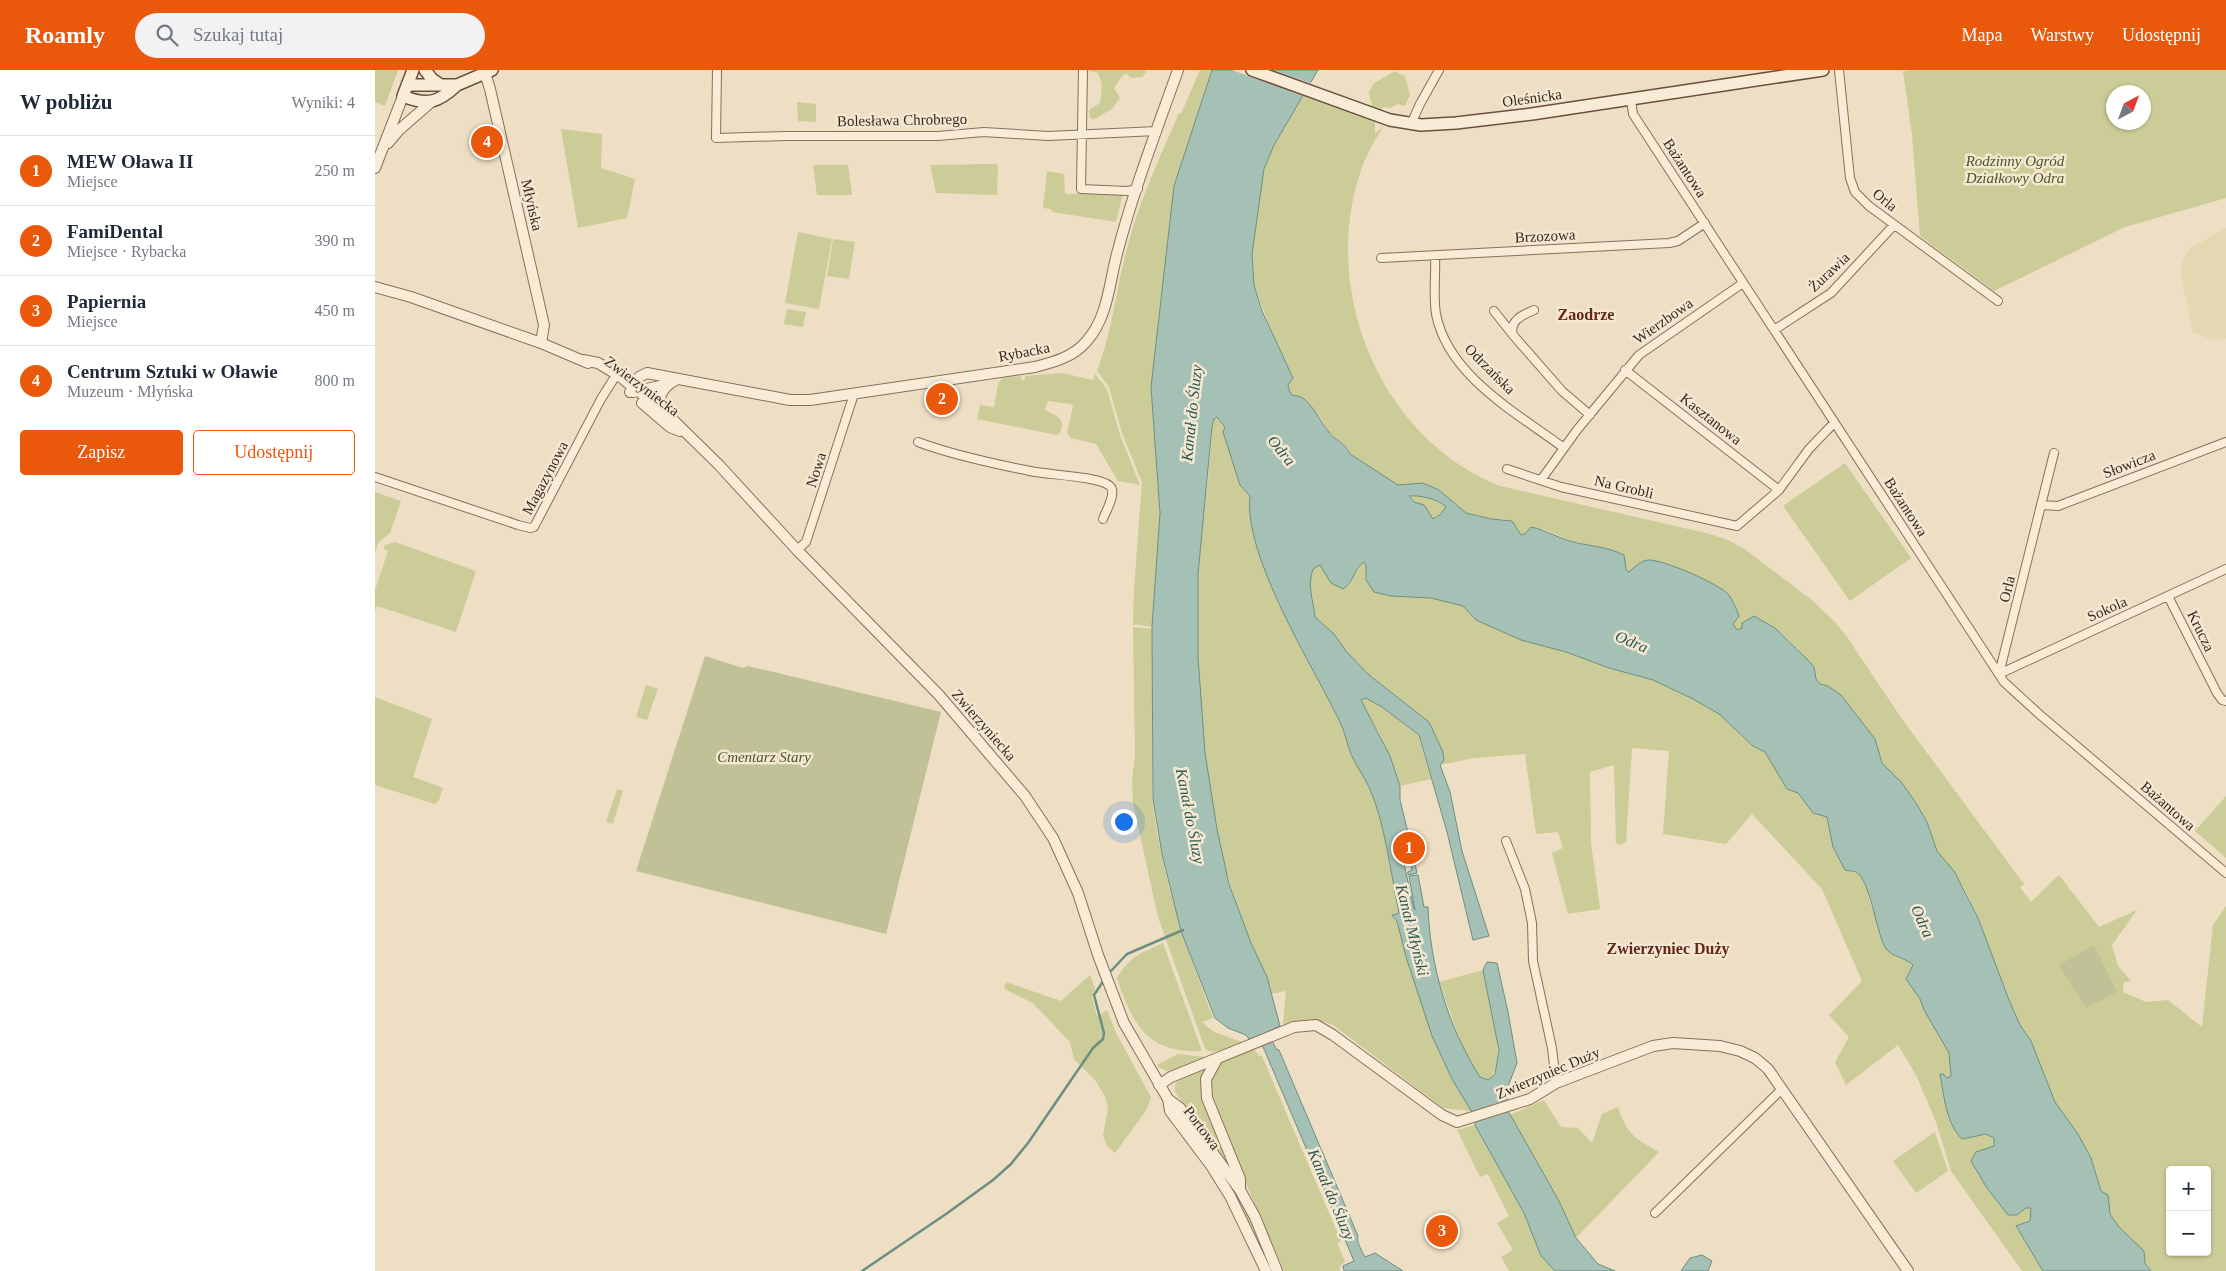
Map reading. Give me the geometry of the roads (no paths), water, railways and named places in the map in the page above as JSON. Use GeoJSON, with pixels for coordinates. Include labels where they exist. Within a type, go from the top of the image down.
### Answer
{"type":"FeatureCollection","features":[{"type":"Feature","properties":{"kind":"main road"},"geometry":{"type":"LineString","coordinates":[[405,91],[413,70]]}},
{"type":"Feature","properties":{"kind":"main road"},"geometry":{"type":"LineString","coordinates":[[425,70],[441,84]]}},
{"type":"Feature","properties":{"kind":"main road","name":"Oleśnicka"},"geometry":{"type":"LineString","coordinates":[[1252,70],[1377,116],[1411,124],[1456,123],[1631,100],[1823,70]]}},
{"type":"Feature","properties":{"kind":"main road"},"geometry":{"type":"LineString","coordinates":[[405,91],[421,103],[430,103],[450,92],[457,85],[488,72]]}},
{"type":"Feature","properties":{"kind":"main road"},"geometry":{"type":"LineString","coordinates":[[405,91],[441,84],[457,85]]}},
{"type":"Feature","properties":{"kind":"street","name":"Bolesława Chrobrego"},"geometry":{"type":"LineString","coordinates":[[717,70],[716,138],[938,136],[985,132],[1081,133],[1157,131]]}},
{"type":"Feature","properties":{"kind":"street"},"geometry":{"type":"LineString","coordinates":[[1083,70],[1081,190],[1127,191],[1138,189]]}},
{"type":"Feature","properties":{"kind":"street","name":"Rybacka"},"geometry":{"type":"LineString","coordinates":[[633,390],[639,377],[647,373],[673,382],[791,400],[810,400],[1035,367],[1062,359],[1073,353],[1089,339],[1104,313],[1118,250],[1178,70]]}},
{"type":"Feature","properties":{"kind":"street"},"geometry":{"type":"LineString","coordinates":[[1411,124],[1439,70]]}},
{"type":"Feature","properties":{"kind":"street","name":"Orla"},"geometry":{"type":"LineString","coordinates":[[1839,70],[1852,186],[1869,206],[1998,302]]}},
{"type":"Feature","properties":{"kind":"street","name":"Młyńska"},"geometry":{"type":"LineString","coordinates":[[488,72],[490,89],[544,325],[541,343]]}},
{"type":"Feature","properties":{"kind":"street"},"geometry":{"type":"LineString","coordinates":[[378,160],[405,91]]}},
{"type":"Feature","properties":{"kind":"street","name":"Bażantowa"},"geometry":{"type":"LineString","coordinates":[[1631,100],[1633,114],[2005,683],[2226,873]]}},
{"type":"Feature","properties":{"kind":"street"},"geometry":{"type":"LineString","coordinates":[[378,160],[399,130],[430,103]]}},
{"type":"Feature","properties":{"kind":"street","name":"Brzozowa"},"geometry":{"type":"LineString","coordinates":[[1381,258],[1669,243],[1677,241],[1705,223]]}},
{"type":"Feature","properties":{"kind":"street","name":"Żurawia"},"geometry":{"type":"LineString","coordinates":[[1774,330],[1831,293],[1894,225]]}},
{"type":"Feature","properties":{"kind":"street","name":"Odrzańska"},"geometry":{"type":"LineString","coordinates":[[1435,256],[1437,316],[1456,358],[1495,397],[1563,448]]}},
{"type":"Feature","properties":{"kind":"street","name":"Wierzbowa"},"geometry":{"type":"LineString","coordinates":[[1541,480],[1563,448],[1636,358],[1654,343],[1743,283]]}},
{"type":"Feature","properties":{"kind":"street","name":"Zwierzyniecka"},"geometry":{"type":"LineString","coordinates":[[375,287],[411,297],[541,343],[583,360],[616,377],[662,410],[684,434],[736,482],[797,550],[939,696],[1025,796],[1053,838],[1078,893],[1098,955],[1124,1023],[1168,1099]]}},
{"type":"Feature","properties":{"kind":"street"},"geometry":{"type":"LineString","coordinates":[[1513,335],[1511,329],[1513,323],[1533,310]]}},
{"type":"Feature","properties":{"kind":"street"},"geometry":{"type":"LineString","coordinates":[[1494,311],[1562,391],[1590,415]]}},
{"type":"Feature","properties":{"kind":"street","name":"Kasztanowa"},"geometry":{"type":"LineString","coordinates":[[1625,370],[1779,490]]}},
{"type":"Feature","properties":{"kind":"street","name":"Magazynowa"},"geometry":{"type":"LineString","coordinates":[[375,477],[527,528],[534,527],[616,377]]}},
{"type":"Feature","properties":{"kind":"street"},"geometry":{"type":"LineString","coordinates":[[662,410],[659,398],[673,382]]}},
{"type":"Feature","properties":{"kind":"street","name":"Rybacka"},"geometry":{"type":"LineString","coordinates":[[633,390],[673,382]]}},
{"type":"Feature","properties":{"kind":"street","name":"Zwierzyniecka"},"geometry":{"type":"LineString","coordinates":[[633,390],[670,426],[684,434]]}},
{"type":"Feature","properties":{"kind":"street","name":"Nowa"},"geometry":{"type":"LineString","coordinates":[[797,550],[806,542],[854,394]]}},
{"type":"Feature","properties":{"kind":"street"},"geometry":{"type":"LineString","coordinates":[[1779,490],[1809,449],[1834,423]]}},
{"type":"Feature","properties":{"kind":"street"},"geometry":{"type":"LineString","coordinates":[[919,442],[1032,472],[1099,481],[1110,486],[1112,490],[1112,496],[1103,519]]}},
{"type":"Feature","properties":{"kind":"street","name":"Słowicza"},"geometry":{"type":"LineString","coordinates":[[2041,505],[2058,506],[2226,442]]}},
{"type":"Feature","properties":{"kind":"street","name":"Orla"},"geometry":{"type":"LineString","coordinates":[[1999,674],[2054,453]]}},
{"type":"Feature","properties":{"kind":"street","name":"Na Grobli"},"geometry":{"type":"LineString","coordinates":[[1507,468],[1561,487],[1737,526],[1779,490]]}},
{"type":"Feature","properties":{"kind":"street","name":"Sokola"},"geometry":{"type":"LineString","coordinates":[[1999,674],[2226,569]]}},
{"type":"Feature","properties":{"kind":"street","name":"Krucza"},"geometry":{"type":"LineString","coordinates":[[2168,596],[2217,694],[2222,700],[2226,701]]}},
{"type":"Feature","properties":{"kind":"street"},"geometry":{"type":"LineString","coordinates":[[1505,841],[1525,889],[1532,923],[1533,962],[1551,1048],[1556,1083]]}},
{"type":"Feature","properties":{"kind":"street","name":"Zwierzyniec Duży"},"geometry":{"type":"LineString","coordinates":[[1159,1085],[1171,1077],[1294,1027],[1316,1025],[1333,1035],[1442,1115],[1457,1122],[1531,1099],[1556,1083],[1653,1046],[1693,1043],[1740,1051],[1755,1058],[1768,1069],[1908,1271]]}},
{"type":"Feature","properties":{"kind":"street"},"geometry":{"type":"LineString","coordinates":[[1217,1059],[1206,1079],[1207,1098],[1240,1180],[1240,1190],[1230,1196]]}},
{"type":"Feature","properties":{"kind":"street"},"geometry":{"type":"LineString","coordinates":[[1655,1213],[1782,1089]]}},
{"type":"Feature","properties":{"kind":"street","name":"Portowa"},"geometry":{"type":"LineString","coordinates":[[1168,1099],[1180,1108],[1240,1190],[1255,1217],[1277,1271]]}},
{"type":"Feature","properties":{"kind":"street","name":"Portowa"},"geometry":{"type":"LineString","coordinates":[[1168,1099],[1170,1111],[1212,1167],[1230,1196],[1266,1271]]}},
{"type":"Feature","properties":{"kind":"water"},"geometry":{"type":"Polygon","coordinates":[[[1212,70],[1318,70],[1274,145],[1264,169],[1252,254],[1254,285],[1262,311],[1293,378],[1288,385],[1290,393],[1308,402],[1325,427],[1346,447],[1350,454],[1398,485],[1423,483],[1439,490],[1466,513],[1491,519],[1512,521],[1521,535],[1525,534],[1531,527],[1573,542],[1618,552],[1624,555],[1626,570],[1629,572],[1635,566],[1648,560],[1690,573],[1724,590],[1729,595],[1739,616],[1733,624],[1737,630],[1742,628],[1742,623],[1754,616],[1775,628],[1807,659],[1814,667],[1816,679],[1820,684],[1828,686],[1841,695],[1875,739],[1882,763],[1902,783],[1927,822],[1937,851],[1954,871],[1978,918],[2009,1000],[2020,1025],[2031,1041],[2055,1102],[2078,1134],[2091,1158],[2101,1191],[2108,1195],[2110,1214],[2119,1227],[2144,1251],[2145,1263],[2151,1271],[2043,1271],[2016,1226],[2030,1221],[2031,1208],[2026,1208],[2017,1215],[2008,1215],[1987,1188],[1971,1161],[1976,1152],[1994,1146],[1994,1138],[1986,1134],[1962,1139],[1952,1125],[1940,1074],[1947,1078],[1951,1076],[1949,1053],[1924,1010],[1920,999],[1906,979],[1913,965],[1894,955],[1885,947],[1865,884],[1856,872],[1845,870],[1833,847],[1827,817],[1813,813],[1798,793],[1787,789],[1765,752],[1753,746],[1719,714],[1653,680],[1609,668],[1566,652],[1521,640],[1476,620],[1463,606],[1431,598],[1391,596],[1374,592],[1366,580],[1366,566],[1364,562],[1343,589],[1331,583],[1320,565],[1313,569],[1311,575],[1311,593],[1315,617],[1334,634],[1346,651],[1369,675],[1429,722],[1443,752],[1444,760],[1440,765],[1450,792],[1462,851],[1489,936],[1473,940],[1447,832],[1419,735],[1382,707],[1366,698],[1361,700],[1390,756],[1400,786],[1400,800],[1410,841],[1404,843],[1406,853],[1414,859],[1417,873],[1408,875],[1408,872],[1412,870],[1409,858],[1405,859],[1401,850],[1414,909],[1409,876],[1418,875],[1424,907],[1428,907],[1432,951],[1450,1017],[1480,1077],[1488,1080],[1495,1074],[1499,1050],[1483,970],[1487,962],[1497,963],[1517,1063],[1507,1089],[1507,1109],[1559,1201],[1576,1238],[1598,1264],[1615,1271],[1555,1271],[1541,1256],[1524,1213],[1475,1125],[1476,1119],[1452,1079],[1432,1036],[1406,957],[1397,921],[1392,915],[1399,913],[1375,801],[1351,754],[1340,722],[1298,642],[1268,579],[1257,549],[1251,521],[1250,496],[1240,485],[1223,432],[1225,427],[1217,417],[1214,419],[1212,426],[1198,574],[1198,657],[1205,753],[1217,829],[1229,884],[1251,943],[1267,977],[1280,1026],[1268,1032],[1276,1049],[1279,1050],[1358,1236],[1359,1244],[1365,1257],[1375,1253],[1403,1271],[1344,1271],[1343,1266],[1354,1261],[1264,1049],[1257,1037],[1249,1039],[1246,1035],[1228,1028],[1215,1018],[1181,931],[1162,854],[1153,799],[1152,627],[1160,513],[1151,387],[1174,186],[1212,70]],[[1409,496],[1414,502],[1424,505],[1433,519],[1441,514],[1446,507],[1434,500],[1409,496]]]}},
{"type":"Feature","properties":{"kind":"water"},"geometry":{"type":"Polygon","coordinates":[[[1702,1255],[1712,1261],[1708,1271],[1681,1271],[1690,1258],[1702,1255]]]}},
{"type":"Feature","properties":{"kind":"waterway"},"geometry":{"type":"LineString","coordinates":[[1109,973],[1127,954],[1183,930]]}},
{"type":"Feature","properties":{"kind":"waterway"},"geometry":{"type":"LineString","coordinates":[[862,1271],[946,1214],[993,1180],[1011,1164],[1028,1143],[1093,1048],[1103,1039],[1104,1033],[1094,995],[1104,980]]}},
{"type":"Feature","properties":{"kind":"place","name":"Centrum Sztuki w Oławie"},"geometry":{"type":"Point","coordinates":[487,142]}},
{"type":"Feature","properties":{"kind":"place","name":"FamiDental"},"geometry":{"type":"Point","coordinates":[942,399]}},
{"type":"Feature","properties":{"kind":"place","name":"MEW Oława II"},"geometry":{"type":"Point","coordinates":[1409,848]}},
{"type":"Feature","properties":{"kind":"place","name":"Papiernia"},"geometry":{"type":"Point","coordinates":[1442,1231]}},
{"type":"Feature","properties":{"kind":"district","name":"Zaodrze"},"geometry":{"type":"Point","coordinates":[1586,314]}},
{"type":"Feature","properties":{"kind":"district","name":"Zwierzyniec Duży"},"geometry":{"type":"Point","coordinates":[1668,948]}},
{"type":"Feature","properties":{"kind":"park label","name":"Rodzinny Ogród Działkowy Odra"},"geometry":{"type":"Point","coordinates":[2015,170]}},
{"type":"Feature","properties":{"kind":"park label","name":"Cmentarz Stary"},"geometry":{"type":"Point","coordinates":[764,757]}},
{"type":"Feature","properties":{"kind":"water label","name":"Kanał do Śluzy"},"geometry":{"type":"Point","coordinates":[1191,413]}},
{"type":"Feature","properties":{"kind":"water label","name":"Odra"},"geometry":{"type":"Point","coordinates":[1282,450]}},
{"type":"Feature","properties":{"kind":"water label","name":"Odra"},"geometry":{"type":"Point","coordinates":[1632,641]}},
{"type":"Feature","properties":{"kind":"water label","name":"Kanał do Śluzy"},"geometry":{"type":"Point","coordinates":[1191,816]}},
{"type":"Feature","properties":{"kind":"water label","name":"Odra"},"geometry":{"type":"Point","coordinates":[1923,921]}},
{"type":"Feature","properties":{"kind":"water label","name":"Kanał Młyński"},"geometry":{"type":"Point","coordinates":[1413,930]}},
{"type":"Feature","properties":{"kind":"water label","name":"Kanał do Śluzy"},"geometry":{"type":"Point","coordinates":[1332,1194]}}]}
